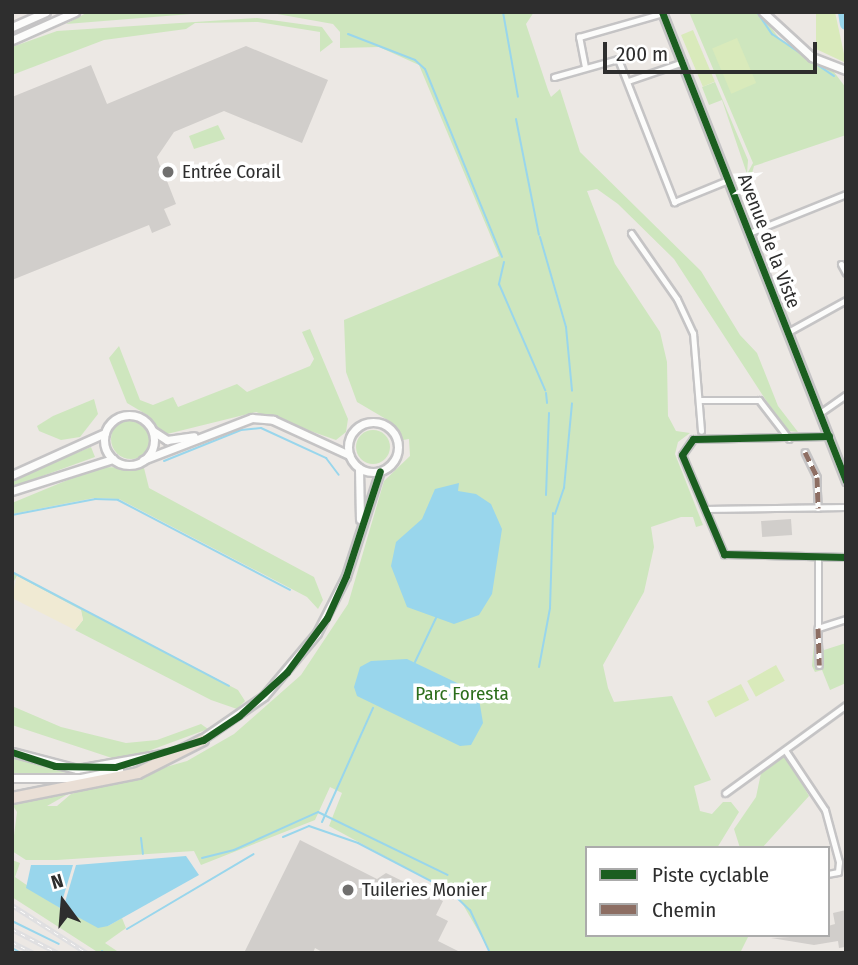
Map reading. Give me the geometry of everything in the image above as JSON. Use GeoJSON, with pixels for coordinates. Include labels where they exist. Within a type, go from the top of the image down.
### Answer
{"type":"FeatureCollection","features":[{"type":"Feature","properties":{"kind":"highway"},"geometry":{"type":"LineString","coordinates":[[12,798],[138,773],[203,740]]}},
{"type":"Feature","properties":{"kind":"street"},"geometry":{"type":"LineString","coordinates":[[12,27],[46,12]]}},
{"type":"Feature","properties":{"kind":"street"},"geometry":{"type":"LineString","coordinates":[[12,40],[75,12]]}},
{"type":"Feature","properties":{"kind":"street"},"geometry":{"type":"LineString","coordinates":[[763,12],[812,57],[846,71]]}},
{"type":"Feature","properties":{"kind":"street"},"geometry":{"type":"LineString","coordinates":[[585,67],[579,37],[663,13]]}},
{"type":"Feature","properties":{"kind":"street","name":"Avenue de la Viste"},"geometry":{"type":"LineString","coordinates":[[663,13],[846,481]]}},
{"type":"Feature","properties":{"kind":"street"},"geometry":{"type":"LineString","coordinates":[[554,77],[616,58],[628,81],[674,202],[728,180]]}},
{"type":"Feature","properties":{"kind":"street"},"geometry":{"type":"LineString","coordinates":[[628,81],[683,62]]}},
{"type":"Feature","properties":{"kind":"street"},"geometry":{"type":"LineString","coordinates":[[749,233],[846,194]]}},
{"type":"Feature","properties":{"kind":"street"},"geometry":{"type":"LineString","coordinates":[[631,233],[687,320],[698,358],[701,431]]}},
{"type":"Feature","properties":{"kind":"street"},"geometry":{"type":"LineString","coordinates":[[841,264],[846,273]]}},
{"type":"Feature","properties":{"kind":"street"},"geometry":{"type":"LineString","coordinates":[[788,332],[846,300]]}},
{"type":"Feature","properties":{"kind":"street"},"geometry":{"type":"LineString","coordinates":[[820,413],[846,395]]}},
{"type":"Feature","properties":{"kind":"street"},"geometry":{"type":"LineString","coordinates":[[700,400],[759,400],[789,439]]}},
{"type":"Feature","properties":{"kind":"street"},"geometry":{"type":"LineString","coordinates":[[12,475],[105,433],[111,423],[127,415],[142,418],[152,430],[175,440],[262,418],[349,455],[359,468],[360,532]]}},
{"type":"Feature","properties":{"kind":"street"},"geometry":{"type":"LineString","coordinates":[[12,778],[80,778],[166,754],[203,740],[264,696],[302,653],[338,595],[380,471],[398,450],[393,432],[369,422],[350,438],[332,447]]}},
{"type":"Feature","properties":{"kind":"street"},"geometry":{"type":"LineString","coordinates":[[143,460],[153,447],[152,430]]}},
{"type":"Feature","properties":{"kind":"street"},"geometry":{"type":"LineString","coordinates":[[12,491],[113,459],[128,465],[211,431]]}},
{"type":"Feature","properties":{"kind":"street"},"geometry":{"type":"LineString","coordinates":[[105,433],[113,459]]}},
{"type":"Feature","properties":{"kind":"street"},"geometry":{"type":"LineString","coordinates":[[829,436],[696,439],[685,445],[683,458],[728,555],[846,557]]}},
{"type":"Feature","properties":{"kind":"street"},"geometry":{"type":"LineString","coordinates":[[349,455],[350,438]]}},
{"type":"Feature","properties":{"kind":"street"},"geometry":{"type":"LineString","coordinates":[[805,452],[817,478],[818,508]]}},
{"type":"Feature","properties":{"kind":"street"},"geometry":{"type":"LineString","coordinates":[[359,468],[380,471]]}},
{"type":"Feature","properties":{"kind":"street"},"geometry":{"type":"LineString","coordinates":[[705,509],[846,507]]}},
{"type":"Feature","properties":{"kind":"street"},"geometry":{"type":"LineString","coordinates":[[818,558],[819,665]]}},
{"type":"Feature","properties":{"kind":"street"},"geometry":{"type":"LineString","coordinates":[[818,628],[846,619]]}},
{"type":"Feature","properties":{"kind":"street"},"geometry":{"type":"LineString","coordinates":[[725,793],[846,705]]}},
{"type":"Feature","properties":{"kind":"street"},"geometry":{"type":"LineString","coordinates":[[785,750],[825,810],[839,862],[838,872],[830,874]]}},
{"type":"Feature","properties":{"kind":"street"},"geometry":{"type":"LineString","coordinates":[[12,752],[77,769],[166,754]]}},
{"type":"Feature","properties":{"kind":"green space"},"geometry":{"type":"Polygon","coordinates":[[[88,12],[216,12],[66,24],[88,12]]]}},
{"type":"Feature","properties":{"kind":"green space","name":"Parc Foresta"},"geometry":{"type":"Polygon","coordinates":[[[266,12],[534,12],[526,24],[551,97],[560,89],[580,152],[701,271],[740,335],[757,353],[778,406],[798,432],[789,431],[773,411],[674,259],[618,204],[597,189],[587,191],[615,264],[660,332],[667,362],[668,416],[676,431],[690,433],[678,442],[675,454],[703,525],[696,527],[693,517],[681,517],[651,527],[654,547],[644,592],[603,665],[608,688],[614,702],[672,696],[711,780],[694,786],[700,811],[712,814],[723,802],[731,802],[739,812],[718,846],[585,846],[585,937],[748,937],[740,953],[491,953],[458,896],[329,826],[342,793],[330,787],[315,820],[201,865],[194,851],[26,860],[12,851],[17,812],[12,804],[70,793],[47,806],[57,806],[71,794],[187,761],[234,734],[301,675],[348,604],[384,481],[410,456],[409,439],[403,440],[391,422],[357,402],[346,372],[344,320],[499,256],[419,65],[379,47],[340,48],[340,32],[333,24],[266,12]]]}},
{"type":"Feature","properties":{"kind":"green space"},"geometry":{"type":"Polygon","coordinates":[[[689,12],[759,12],[779,38],[834,72],[846,88],[846,135],[754,166],[750,181],[740,187],[753,163],[689,12]]]}},
{"type":"Feature","properties":{"kind":"green space"},"geometry":{"type":"Polygon","coordinates":[[[816,12],[835,12],[846,63],[816,49],[816,12]]]}},
{"type":"Feature","properties":{"kind":"green space"},"geometry":{"type":"Polygon","coordinates":[[[257,18],[322,27],[333,42],[320,52],[320,32],[258,22],[195,23],[186,29],[104,40],[12,75],[12,47],[57,31],[257,18]]]}},
{"type":"Feature","properties":{"kind":"green space"},"geometry":{"type":"Polygon","coordinates":[[[693,30],[715,82],[703,87],[681,35],[693,30]]]}},
{"type":"Feature","properties":{"kind":"green space"},"geometry":{"type":"Polygon","coordinates":[[[737,38],[756,83],[731,94],[712,49],[737,38]]]}},
{"type":"Feature","properties":{"kind":"green space"},"geometry":{"type":"Polygon","coordinates":[[[715,82],[748,160],[747,174],[722,100],[709,105],[702,87],[715,82]]]}},
{"type":"Feature","properties":{"kind":"green space"},"geometry":{"type":"Polygon","coordinates":[[[218,125],[225,139],[194,149],[189,136],[218,125]]]}},
{"type":"Feature","properties":{"kind":"green space"},"geometry":{"type":"Polygon","coordinates":[[[310,329],[348,419],[346,432],[336,440],[256,412],[163,435],[149,416],[127,403],[109,358],[119,346],[140,400],[153,405],[173,397],[178,407],[237,384],[247,392],[310,366],[314,359],[302,332],[310,329]]]}},
{"type":"Feature","properties":{"kind":"green space"},"geometry":{"type":"Polygon","coordinates":[[[94,399],[98,414],[80,437],[61,440],[39,431],[37,426],[53,416],[94,399]]]}},
{"type":"Feature","properties":{"kind":"green space"},"geometry":{"type":"Polygon","coordinates":[[[131,419],[145,425],[151,439],[145,453],[131,459],[117,453],[111,439],[117,425],[131,419]]]}},
{"type":"Feature","properties":{"kind":"green space"},"geometry":{"type":"Polygon","coordinates":[[[373,430],[385,435],[390,447],[385,459],[373,464],[361,459],[356,447],[361,435],[373,430]]]}},
{"type":"Feature","properties":{"kind":"green space"},"geometry":{"type":"Polygon","coordinates":[[[91,447],[95,457],[12,487],[12,479],[91,447]]]}},
{"type":"Feature","properties":{"kind":"green space"},"geometry":{"type":"Polygon","coordinates":[[[99,467],[144,468],[149,488],[314,577],[323,600],[318,609],[307,597],[119,499],[94,498],[12,514],[12,503],[99,467]]]}},
{"type":"Feature","properties":{"kind":"green space"},"geometry":{"type":"Polygon","coordinates":[[[12,572],[238,690],[245,701],[237,709],[211,700],[75,630],[83,620],[81,610],[17,576],[12,584],[12,572]]]}},
{"type":"Feature","properties":{"kind":"green space"},"geometry":{"type":"Polygon","coordinates":[[[815,630],[824,650],[846,643],[846,683],[830,690],[822,670],[815,672],[812,666],[815,630]]]}},
{"type":"Feature","properties":{"kind":"green space"},"geometry":{"type":"Polygon","coordinates":[[[776,665],[785,681],[756,697],[747,681],[776,665]]]}},
{"type":"Feature","properties":{"kind":"green space"},"geometry":{"type":"Polygon","coordinates":[[[741,684],[749,700],[715,717],[707,701],[741,684]]]}},
{"type":"Feature","properties":{"kind":"green space"},"geometry":{"type":"Polygon","coordinates":[[[12,706],[61,727],[126,743],[157,740],[201,724],[208,729],[121,761],[12,725],[12,706]]]}},
{"type":"Feature","properties":{"kind":"green space"},"geometry":{"type":"Polygon","coordinates":[[[12,755],[49,767],[81,772],[12,774],[12,755]]]}},
{"type":"Feature","properties":{"kind":"green space"},"geometry":{"type":"Polygon","coordinates":[[[785,755],[809,796],[764,846],[739,846],[734,829],[756,797],[761,773],[785,755]]]}},
{"type":"Feature","properties":{"kind":"green space"},"geometry":{"type":"Polygon","coordinates":[[[12,860],[20,863],[15,877],[60,908],[108,926],[122,918],[126,928],[105,943],[120,953],[99,953],[12,897],[12,860]]]}},
{"type":"Feature","properties":{"kind":"sand"},"geometry":{"type":"Polygon","coordinates":[[[17,576],[81,611],[83,620],[75,630],[12,598],[17,576]]]}},
{"type":"Feature","properties":{"kind":"water"},"geometry":{"type":"Polygon","coordinates":[[[459,483],[458,491],[476,494],[491,504],[502,529],[492,594],[479,615],[454,624],[407,607],[391,566],[396,542],[422,519],[435,489],[459,483]]]}},
{"type":"Feature","properties":{"kind":"water"},"geometry":{"type":"Polygon","coordinates":[[[407,659],[478,693],[483,723],[471,745],[460,746],[357,696],[354,687],[360,667],[371,661],[407,659]]]}},
{"type":"Feature","properties":{"kind":"water"},"geometry":{"type":"Polygon","coordinates":[[[186,856],[199,875],[108,926],[98,928],[63,909],[76,865],[186,856]]]}},
{"type":"Feature","properties":{"kind":"water"},"geometry":{"type":"Polygon","coordinates":[[[31,865],[73,865],[60,908],[26,888],[31,865]]]}},
{"type":"Feature","properties":{"kind":"building"},"geometry":{"type":"Polygon","coordinates":[[[246,46],[328,80],[302,143],[224,111],[174,132],[157,157],[160,166],[169,163],[174,173],[167,181],[176,204],[164,209],[171,225],[152,233],[149,225],[12,280],[12,97],[91,65],[107,104],[246,46]]]}},
{"type":"Feature","properties":{"kind":"building"},"geometry":{"type":"Polygon","coordinates":[[[791,519],[792,535],[762,537],[761,521],[791,519]]]}},
{"type":"Feature","properties":{"kind":"building","name":"Tuileries Monier"},"geometry":{"type":"Polygon","coordinates":[[[300,840],[377,879],[386,873],[443,901],[436,915],[448,921],[438,941],[462,953],[324,953],[315,948],[313,953],[244,953],[300,840]]]}},
{"type":"Feature","properties":{"kind":"building"},"geometry":{"type":"Polygon","coordinates":[[[846,910],[845,947],[839,948],[838,941],[814,945],[771,938],[830,937],[830,925],[835,924],[833,913],[846,910]]]}},
{"type":"Feature","properties":{"kind":"waterway"},"geometry":{"type":"LineString","coordinates":[[503,12],[518,97]]}},
{"type":"Feature","properties":{"kind":"waterway"},"geometry":{"type":"LineString","coordinates":[[757,12],[772,34],[834,76]]}},
{"type":"Feature","properties":{"kind":"waterway"},"geometry":{"type":"LineString","coordinates":[[844,12],[846,24]]}},
{"type":"Feature","properties":{"kind":"waterway"},"geometry":{"type":"LineString","coordinates":[[348,34],[415,60],[425,69],[502,257]]}},
{"type":"Feature","properties":{"kind":"waterway"},"geometry":{"type":"LineString","coordinates":[[516,119],[539,235]]}},
{"type":"Feature","properties":{"kind":"waterway"},"geometry":{"type":"LineString","coordinates":[[540,237],[566,327],[572,391]]}},
{"type":"Feature","properties":{"kind":"waterway"},"geometry":{"type":"LineString","coordinates":[[504,262],[499,284],[545,390]]}},
{"type":"Feature","properties":{"kind":"waterway"},"geometry":{"type":"LineString","coordinates":[[546,393],[547,403]]}},
{"type":"Feature","properties":{"kind":"waterway"},"geometry":{"type":"LineString","coordinates":[[555,514],[564,488],[572,403]]}},
{"type":"Feature","properties":{"kind":"waterway"},"geometry":{"type":"LineString","coordinates":[[546,495],[549,413]]}},
{"type":"Feature","properties":{"kind":"waterway"},"geometry":{"type":"LineString","coordinates":[[164,461],[241,430],[261,428],[326,458],[339,475]]}},
{"type":"Feature","properties":{"kind":"waterway"},"geometry":{"type":"LineString","coordinates":[[12,515],[95,499],[118,500],[290,590]]}},
{"type":"Feature","properties":{"kind":"waterway"},"geometry":{"type":"LineString","coordinates":[[539,667],[550,608],[553,513]]}},
{"type":"Feature","properties":{"kind":"waterway"},"geometry":{"type":"LineString","coordinates":[[12,572],[229,686]]}},
{"type":"Feature","properties":{"kind":"waterway"},"geometry":{"type":"LineString","coordinates":[[415,662],[436,618]]}},
{"type":"Feature","properties":{"kind":"waterway"},"geometry":{"type":"LineString","coordinates":[[322,822],[373,708]]}},
{"type":"Feature","properties":{"kind":"waterway"},"geometry":{"type":"LineString","coordinates":[[202,858],[234,850],[318,812],[448,875]]}},
{"type":"Feature","properties":{"kind":"waterway"},"geometry":{"type":"LineString","coordinates":[[283,837],[309,826],[358,843],[450,891],[470,910],[490,953]]}},
{"type":"Feature","properties":{"kind":"waterway"},"geometry":{"type":"LineString","coordinates":[[141,838],[143,854]]}},
{"type":"Feature","properties":{"kind":"waterway"},"geometry":{"type":"LineString","coordinates":[[127,929],[254,854]]}},
{"type":"Feature","properties":{"kind":"waterway"},"geometry":{"type":"LineString","coordinates":[[12,921],[59,944]]}},
{"type":"Feature","properties":{"kind":"waterway"},"geometry":{"type":"LineString","coordinates":[[12,948],[21,953]]}},
{"type":"Feature","properties":{"kind":"railway"},"geometry":{"type":"LineString","coordinates":[[12,905],[87,953]]}},
{"type":"Feature","properties":{"kind":"railway"},"geometry":{"type":"LineString","coordinates":[[12,929],[58,953]]}},
{"type":"Feature","properties":{"kind":"railway"},"geometry":{"type":"LineString","coordinates":[[12,942],[34,953]]}},
{"type":"Feature","properties":{"kind":"marked path"},"geometry":{"type":"LineString","coordinates":[[805,452],[817,477],[818,508]]}},
{"type":"Feature","properties":{"kind":"marked path"},"geometry":{"type":"LineString","coordinates":[[818,628],[819,665]]}},
{"type":"Feature","properties":{"kind":"cycle path"},"geometry":{"type":"LineString","coordinates":[[662,12],[846,481]]}},
{"type":"Feature","properties":{"kind":"cycle path"},"geometry":{"type":"LineString","coordinates":[[829,436],[693,439],[682,455],[724,554],[846,557]]}},
{"type":"Feature","properties":{"kind":"cycle path"},"geometry":{"type":"LineString","coordinates":[[12,752],[55,766],[115,767],[203,740],[239,716],[287,672],[327,618],[346,576],[380,471]]}},
{"type":"Feature","properties":{"kind":"place","name":"Entrée Corail"},"geometry":{"type":"Point","coordinates":[168,172]}},
{"type":"Feature","properties":{"kind":"place","name":"Tuileries Monier"},"geometry":{"type":"Point","coordinates":[348,890]}}]}
